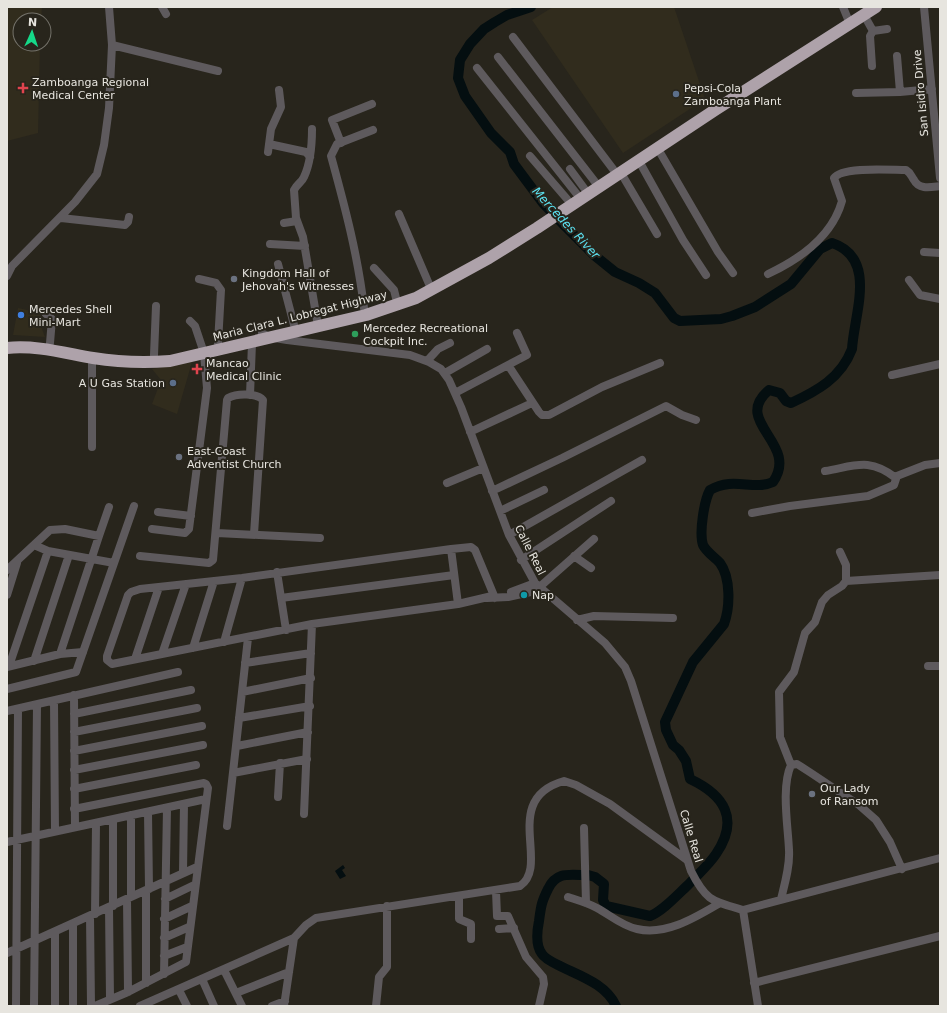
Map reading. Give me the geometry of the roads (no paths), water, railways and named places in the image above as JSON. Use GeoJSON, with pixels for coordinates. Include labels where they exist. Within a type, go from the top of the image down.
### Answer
{"type":"FeatureCollection","features":[{"type":"Feature","properties":{"kind":"highway","name":"Maria Clara L. Lobregat Highway"},"geometry":{"type":"LineString","coordinates":[[617,171],[639,161],[658,149],[825,36],[846,17],[876,7]]}},
{"type":"Feature","properties":{"kind":"highway","name":"Maria Clara L. Lobregat Highway"},"geometry":{"type":"LineString","coordinates":[[7,348],[38,348],[92,358],[154,362],[273,338],[366,315],[416,298],[488,258],[572,198],[597,184],[825,36]]}},
{"type":"Feature","properties":{"kind":"highway","name":"Maria Clara L. Lobregat Highway"},"geometry":{"type":"LineString","coordinates":[[572,198],[597,184]]}},
{"type":"Feature","properties":{"kind":"highway","name":"Maria Clara L. Lobregat Highway"},"geometry":{"type":"LineString","coordinates":[[7,342],[24,341],[50,343],[102,352],[154,355],[203,351],[218,343],[318,320],[396,298],[429,284],[535,224]]}},
{"type":"Feature","properties":{"kind":"street"},"geometry":{"type":"LineString","coordinates":[[7,276],[12,266],[61,218],[91,184],[100,164],[108,108],[112,45],[109,7]]}},
{"type":"Feature","properties":{"kind":"street","name":"San Isidro Drive"},"geometry":{"type":"LineString","coordinates":[[924,7],[940,178]]}},
{"type":"Feature","properties":{"kind":"street"},"geometry":{"type":"LineString","coordinates":[[864,11],[873,30]]}},
{"type":"Feature","properties":{"kind":"street"},"geometry":{"type":"LineString","coordinates":[[873,30],[887,29]]}},
{"type":"Feature","properties":{"kind":"street"},"geometry":{"type":"LineString","coordinates":[[872,66],[870,36],[873,30]]}},
{"type":"Feature","properties":{"kind":"street"},"geometry":{"type":"LineString","coordinates":[[514,37],[617,171],[657,234]]}},
{"type":"Feature","properties":{"kind":"street"},"geometry":{"type":"LineString","coordinates":[[112,45],[218,71]]}},
{"type":"Feature","properties":{"kind":"street"},"geometry":{"type":"LineString","coordinates":[[897,56],[900,92]]}},
{"type":"Feature","properties":{"kind":"street"},"geometry":{"type":"LineString","coordinates":[[498,57],[597,184]]}},
{"type":"Feature","properties":{"kind":"street"},"geometry":{"type":"LineString","coordinates":[[477,68],[572,198]]}},
{"type":"Feature","properties":{"kind":"street"},"geometry":{"type":"LineString","coordinates":[[856,93],[900,92],[932,89]]}},
{"type":"Feature","properties":{"kind":"street"},"geometry":{"type":"LineString","coordinates":[[279,90],[281,107],[271,129],[268,148],[306,152],[310,157]]}},
{"type":"Feature","properties":{"kind":"street"},"geometry":{"type":"LineString","coordinates":[[341,143],[332,120],[372,104]]}},
{"type":"Feature","properties":{"kind":"street"},"geometry":{"type":"LineString","coordinates":[[312,129],[310,157],[304,177],[294,190],[297,221],[305,246],[318,320]]}},
{"type":"Feature","properties":{"kind":"street"},"geometry":{"type":"LineString","coordinates":[[364,308],[360,270],[353,237],[331,156],[337,144],[373,130]]}},
{"type":"Feature","properties":{"kind":"street"},"geometry":{"type":"LineString","coordinates":[[658,149],[718,252],[733,274]]}},
{"type":"Feature","properties":{"kind":"street"},"geometry":{"type":"LineString","coordinates":[[530,156],[572,198]]}},
{"type":"Feature","properties":{"kind":"street"},"geometry":{"type":"LineString","coordinates":[[639,161],[683,240],[706,275]]}},
{"type":"Feature","properties":{"kind":"street"},"geometry":{"type":"LineString","coordinates":[[570,169],[572,198]]}},
{"type":"Feature","properties":{"kind":"street"},"geometry":{"type":"LineString","coordinates":[[768,274],[785,266],[800,255],[824,236],[833,224],[842,201],[834,178],[838,174],[856,171],[906,170],[920,187],[940,186]]}},
{"type":"Feature","properties":{"kind":"street"},"geometry":{"type":"LineString","coordinates":[[399,214],[429,284]]}},
{"type":"Feature","properties":{"kind":"street"},"geometry":{"type":"LineString","coordinates":[[61,218],[124,225],[128,222],[130,217]]}},
{"type":"Feature","properties":{"kind":"street"},"geometry":{"type":"LineString","coordinates":[[284,224],[297,221]]}},
{"type":"Feature","properties":{"kind":"street"},"geometry":{"type":"LineString","coordinates":[[270,244],[305,246]]}},
{"type":"Feature","properties":{"kind":"street"},"geometry":{"type":"LineString","coordinates":[[924,252],[940,253]]}},
{"type":"Feature","properties":{"kind":"street"},"geometry":{"type":"LineString","coordinates":[[278,264],[294,325]]}},
{"type":"Feature","properties":{"kind":"street"},"geometry":{"type":"LineString","coordinates":[[374,268],[394,290],[396,298]]}},
{"type":"Feature","properties":{"kind":"street"},"geometry":{"type":"LineString","coordinates":[[199,279],[216,283],[221,290],[218,343]]}},
{"type":"Feature","properties":{"kind":"street"},"geometry":{"type":"LineString","coordinates":[[909,280],[920,295],[940,298]]}},
{"type":"Feature","properties":{"kind":"street"},"geometry":{"type":"LineString","coordinates":[[154,355],[156,306]]}},
{"type":"Feature","properties":{"kind":"street"},"geometry":{"type":"LineString","coordinates":[[46,314],[52,319],[50,343]]}},
{"type":"Feature","properties":{"kind":"street"},"geometry":{"type":"LineString","coordinates":[[152,529],[187,532],[191,516],[207,388],[203,351],[195,326],[190,321]]}},
{"type":"Feature","properties":{"kind":"street","name":"Calle Real"},"geometry":{"type":"LineString","coordinates":[[262,333],[273,338],[389,352],[417,357],[434,364],[445,374],[455,393],[509,535],[521,560],[537,586],[605,643],[619,658],[631,681],[691,871],[698,887],[709,898],[720,903]]}},
{"type":"Feature","properties":{"kind":"street"},"geometry":{"type":"LineString","coordinates":[[455,393],[527,354],[517,333]]}},
{"type":"Feature","properties":{"kind":"street"},"geometry":{"type":"LineString","coordinates":[[250,395],[252,343]]}},
{"type":"Feature","properties":{"kind":"street"},"geometry":{"type":"LineString","coordinates":[[427,361],[438,349],[450,343]]}},
{"type":"Feature","properties":{"kind":"street"},"geometry":{"type":"LineString","coordinates":[[445,374],[487,349]]}},
{"type":"Feature","properties":{"kind":"street"},"geometry":{"type":"LineString","coordinates":[[92,358],[92,446]]}},
{"type":"Feature","properties":{"kind":"street"},"geometry":{"type":"LineString","coordinates":[[508,365],[532,403],[542,415],[548,415],[602,387],[660,363]]}},
{"type":"Feature","properties":{"kind":"street"},"geometry":{"type":"LineString","coordinates":[[892,375],[940,364]]}},
{"type":"Feature","properties":{"kind":"street"},"geometry":{"type":"LineString","coordinates":[[140,556],[209,563],[214,558],[227,400],[231,396],[250,395],[262,398],[264,403],[254,534]]}},
{"type":"Feature","properties":{"kind":"street"},"geometry":{"type":"LineString","coordinates":[[470,432],[532,403]]}},
{"type":"Feature","properties":{"kind":"street"},"geometry":{"type":"LineString","coordinates":[[492,491],[562,458],[664,406],[668,406],[682,415],[696,420]]}},
{"type":"Feature","properties":{"kind":"street"},"geometry":{"type":"LineString","coordinates":[[509,535],[642,460]]}},
{"type":"Feature","properties":{"kind":"street"},"geometry":{"type":"LineString","coordinates":[[752,513],[790,506],[868,496],[894,485],[896,478],[925,465],[940,463]]}},
{"type":"Feature","properties":{"kind":"street"},"geometry":{"type":"LineString","coordinates":[[825,471],[872,464],[885,470],[896,478]]}},
{"type":"Feature","properties":{"kind":"street"},"geometry":{"type":"LineString","coordinates":[[447,483],[483,468]]}},
{"type":"Feature","properties":{"kind":"street"},"geometry":{"type":"LineString","coordinates":[[500,511],[544,490]]}},
{"type":"Feature","properties":{"kind":"street"},"geometry":{"type":"LineString","coordinates":[[521,560],[611,501]]}},
{"type":"Feature","properties":{"kind":"street"},"geometry":{"type":"LineString","coordinates":[[7,689],[73,674],[78,670],[134,506]]}},
{"type":"Feature","properties":{"kind":"street"},"geometry":{"type":"LineString","coordinates":[[60,654],[109,507]]}},
{"type":"Feature","properties":{"kind":"street"},"geometry":{"type":"LineString","coordinates":[[158,512],[191,516]]}},
{"type":"Feature","properties":{"kind":"street"},"geometry":{"type":"LineString","coordinates":[[7,570],[17,563],[50,530],[71,530],[99,536]]}},
{"type":"Feature","properties":{"kind":"street"},"geometry":{"type":"LineString","coordinates":[[217,533],[320,538]]}},
{"type":"Feature","properties":{"kind":"street"},"geometry":{"type":"LineString","coordinates":[[492,597],[473,548],[451,549],[242,578],[135,590],[128,595],[107,656],[107,660],[110,664],[248,638],[312,624],[458,604],[520,592],[537,586],[594,539]]}},
{"type":"Feature","properties":{"kind":"street"},"geometry":{"type":"LineString","coordinates":[[34,545],[48,551],[114,563]]}},
{"type":"Feature","properties":{"kind":"street"},"geometry":{"type":"LineString","coordinates":[[451,549],[458,604]]}},
{"type":"Feature","properties":{"kind":"street"},"geometry":{"type":"LineString","coordinates":[[8,666],[48,551]]}},
{"type":"Feature","properties":{"kind":"street"},"geometry":{"type":"LineString","coordinates":[[782,899],[789,851],[787,794],[791,765],[780,738],[779,692],[794,672],[805,633],[815,622],[825,598],[842,586],[846,580],[846,565],[840,552]]}},
{"type":"Feature","properties":{"kind":"street"},"geometry":{"type":"LineString","coordinates":[[34,661],[69,555]]}},
{"type":"Feature","properties":{"kind":"street"},"geometry":{"type":"LineString","coordinates":[[574,556],[591,568]]}},
{"type":"Feature","properties":{"kind":"street"},"geometry":{"type":"LineString","coordinates":[[7,595],[17,563]]}},
{"type":"Feature","properties":{"kind":"street"},"geometry":{"type":"LineString","coordinates":[[277,572],[286,630]]}},
{"type":"Feature","properties":{"kind":"street"},"geometry":{"type":"LineString","coordinates":[[281,598],[454,575]]}},
{"type":"Feature","properties":{"kind":"street"},"geometry":{"type":"LineString","coordinates":[[846,580],[940,575]]}},
{"type":"Feature","properties":{"kind":"street"},"geometry":{"type":"LineString","coordinates":[[224,642],[242,578]]}},
{"type":"Feature","properties":{"kind":"street"},"geometry":{"type":"LineString","coordinates":[[193,648],[214,581]]}},
{"type":"Feature","properties":{"kind":"street"},"geometry":{"type":"LineString","coordinates":[[162,654],[186,584]]}},
{"type":"Feature","properties":{"kind":"street"},"geometry":{"type":"LineString","coordinates":[[135,659],[159,587]]}},
{"type":"Feature","properties":{"kind":"street"},"geometry":{"type":"LineString","coordinates":[[577,620],[594,616],[673,618]]}},
{"type":"Feature","properties":{"kind":"street"},"geometry":{"type":"LineString","coordinates":[[304,814],[310,706],[312,624]]}},
{"type":"Feature","properties":{"kind":"street"},"geometry":{"type":"LineString","coordinates":[[227,826],[248,638]]}},
{"type":"Feature","properties":{"kind":"street"},"geometry":{"type":"LineString","coordinates":[[8,666],[60,654],[83,652]]}},
{"type":"Feature","properties":{"kind":"street"},"geometry":{"type":"LineString","coordinates":[[245,663],[312,653]]}},
{"type":"Feature","properties":{"kind":"street"},"geometry":{"type":"LineString","coordinates":[[928,666],[940,666]]}},
{"type":"Feature","properties":{"kind":"street"},"geometry":{"type":"LineString","coordinates":[[7,711],[178,672]]}},
{"type":"Feature","properties":{"kind":"street"},"geometry":{"type":"LineString","coordinates":[[242,692],[311,678]]}},
{"type":"Feature","properties":{"kind":"street"},"geometry":{"type":"LineString","coordinates":[[74,714],[191,690]]}},
{"type":"Feature","properties":{"kind":"street"},"geometry":{"type":"LineString","coordinates":[[74,695],[75,827]]}},
{"type":"Feature","properties":{"kind":"street"},"geometry":{"type":"LineString","coordinates":[[54,700],[55,831]]}},
{"type":"Feature","properties":{"kind":"street"},"geometry":{"type":"LineString","coordinates":[[34,1006],[36,940],[35,836],[37,705]]}},
{"type":"Feature","properties":{"kind":"street"},"geometry":{"type":"LineString","coordinates":[[239,718],[310,706]]}},
{"type":"Feature","properties":{"kind":"street"},"geometry":{"type":"LineString","coordinates":[[74,732],[197,708]]}},
{"type":"Feature","properties":{"kind":"street"},"geometry":{"type":"LineString","coordinates":[[16,1006],[18,709]]}},
{"type":"Feature","properties":{"kind":"street"},"geometry":{"type":"LineString","coordinates":[[74,751],[202,726]]}},
{"type":"Feature","properties":{"kind":"street"},"geometry":{"type":"LineString","coordinates":[[237,746],[308,732]]}},
{"type":"Feature","properties":{"kind":"street"},"geometry":{"type":"LineString","coordinates":[[74,770],[203,745]]}},
{"type":"Feature","properties":{"kind":"street"},"geometry":{"type":"LineString","coordinates":[[233,773],[307,759]]}},
{"type":"Feature","properties":{"kind":"street"},"geometry":{"type":"LineString","coordinates":[[278,797],[280,763]]}},
{"type":"Feature","properties":{"kind":"street"},"geometry":{"type":"LineString","coordinates":[[791,765],[797,764],[807,770],[859,805],[876,820],[890,842],[902,869]]}},
{"type":"Feature","properties":{"kind":"street"},"geometry":{"type":"LineString","coordinates":[[74,789],[196,765]]}},
{"type":"Feature","properties":{"kind":"street"},"geometry":{"type":"LineString","coordinates":[[140,1006],[158,1003],[179,990],[202,979],[294,938],[306,925],[316,918],[496,891],[520,886],[525,883],[529,874],[531,861],[529,821],[532,808],[541,794],[564,781],[576,785],[610,804],[687,860]]}},
{"type":"Feature","properties":{"kind":"street"},"geometry":{"type":"LineString","coordinates":[[74,809],[204,783],[208,788],[194,885],[186,962],[128,992],[95,1006]]}},
{"type":"Feature","properties":{"kind":"street"},"geometry":{"type":"LineString","coordinates":[[7,842],[55,831],[96,824],[206,799]]}},
{"type":"Feature","properties":{"kind":"street"},"geometry":{"type":"LineString","coordinates":[[183,872],[184,804]]}},
{"type":"Feature","properties":{"kind":"street"},"geometry":{"type":"LineString","coordinates":[[164,974],[167,808]]}},
{"type":"Feature","properties":{"kind":"street"},"geometry":{"type":"LineString","coordinates":[[146,983],[148,812]]}},
{"type":"Feature","properties":{"kind":"street"},"geometry":{"type":"LineString","coordinates":[[128,992],[131,815]]}},
{"type":"Feature","properties":{"kind":"street"},"geometry":{"type":"LineString","coordinates":[[110,999],[113,820]]}},
{"type":"Feature","properties":{"kind":"street"},"geometry":{"type":"LineString","coordinates":[[91,1006],[96,824]]}},
{"type":"Feature","properties":{"kind":"street"},"geometry":{"type":"LineString","coordinates":[[584,828],[586,903]]}},
{"type":"Feature","properties":{"kind":"street"},"geometry":{"type":"LineString","coordinates":[[568,897],[586,903],[624,924],[644,930],[666,929],[698,917],[720,903],[743,910],[940,858]]}},
{"type":"Feature","properties":{"kind":"street"},"geometry":{"type":"LineString","coordinates":[[7,953],[93,915],[197,866]]}},
{"type":"Feature","properties":{"kind":"street"},"geometry":{"type":"LineString","coordinates":[[165,898],[194,885]]}},
{"type":"Feature","properties":{"kind":"street"},"geometry":{"type":"LineString","coordinates":[[496,891],[497,916],[508,916],[526,957],[543,977],[544,984],[539,1006]]}},
{"type":"Feature","properties":{"kind":"street"},"geometry":{"type":"LineString","coordinates":[[459,896],[459,919],[471,924],[471,939]]}},
{"type":"Feature","properties":{"kind":"street"},"geometry":{"type":"LineString","coordinates":[[164,919],[192,906]]}},
{"type":"Feature","properties":{"kind":"street"},"geometry":{"type":"LineString","coordinates":[[376,1006],[379,977],[387,967],[388,906]]}},
{"type":"Feature","properties":{"kind":"street"},"geometry":{"type":"LineString","coordinates":[[743,910],[758,1006]]}},
{"type":"Feature","properties":{"kind":"street"},"geometry":{"type":"LineString","coordinates":[[73,924],[73,1006]]}},
{"type":"Feature","properties":{"kind":"street"},"geometry":{"type":"LineString","coordinates":[[164,938],[190,927]]}},
{"type":"Feature","properties":{"kind":"street"},"geometry":{"type":"LineString","coordinates":[[498,929],[514,928]]}},
{"type":"Feature","properties":{"kind":"street"},"geometry":{"type":"LineString","coordinates":[[55,932],[55,1006]]}},
{"type":"Feature","properties":{"kind":"street"},"geometry":{"type":"LineString","coordinates":[[754,983],[940,936]]}},
{"type":"Feature","properties":{"kind":"street"},"geometry":{"type":"LineString","coordinates":[[272,1006],[285,1003],[294,938]]}},
{"type":"Feature","properties":{"kind":"street"},"geometry":{"type":"LineString","coordinates":[[164,956],[187,947]]}},
{"type":"Feature","properties":{"kind":"street"},"geometry":{"type":"LineString","coordinates":[[224,970],[241,1006]]}},
{"type":"Feature","properties":{"kind":"street"},"geometry":{"type":"LineString","coordinates":[[236,993],[289,972]]}},
{"type":"Feature","properties":{"kind":"street"},"geometry":{"type":"LineString","coordinates":[[202,979],[214,1006]]}},
{"type":"Feature","properties":{"kind":"street"},"geometry":{"type":"LineString","coordinates":[[179,990],[187,1006]]}},
{"type":"Feature","properties":{"kind":"waterway","name":"Mercedes River"},"geometry":{"type":"LineString","coordinates":[[531,7],[507,15],[484,29],[470,44],[460,60],[458,78],[465,96],[491,133],[510,152],[514,164],[543,203],[594,255],[615,272],[639,283],[655,293],[674,318],[680,321],[721,319],[755,307],[791,284],[820,249],[832,243],[846,250],[855,261],[859,274],[860,288],[852,349],[835,376],[810,394],[791,403],[786,401],[780,393],[769,390],[759,402],[757,412],[761,423],[774,444],[778,456],[779,468],[773,482],[758,485],[727,484],[719,486],[710,490],[706,502],[702,525],[702,540],[705,548],[724,569],[728,585],[726,617],[724,624],[693,662],[665,722],[666,730],[673,745],[679,750],[686,761],[690,779],[702,785],[712,793],[725,809],[727,830],[723,841],[713,858],[688,885],[665,906],[650,916],[606,906],[603,900],[604,884],[595,877],[588,875]]}},
{"type":"Feature","properties":{"kind":"waterway","name":"Mercedes River"},"geometry":{"type":"LineString","coordinates":[[581,875],[561,876],[554,880],[551,884],[541,908],[537,933],[538,946],[543,956],[547,959],[599,986],[612,998],[616,1006]]}},
{"type":"Feature","properties":{"kind":"place","name":"Zamboanga Regional Medical Center"},"geometry":{"type":"Point","coordinates":[23,88]}},
{"type":"Feature","properties":{"kind":"place","name":"Pepsi-Cola Zamboanga Plant"},"geometry":{"type":"Point","coordinates":[676,94]}},
{"type":"Feature","properties":{"kind":"place","name":"Kingdom Hall of Jehovah's Witnesses"},"geometry":{"type":"Point","coordinates":[234,279]}},
{"type":"Feature","properties":{"kind":"place","name":"Mercedes Shell Mini-Mart"},"geometry":{"type":"Point","coordinates":[21,315]}},
{"type":"Feature","properties":{"kind":"place","name":"Mercedez Recreational Cockpit Inc."},"geometry":{"type":"Point","coordinates":[355,334]}},
{"type":"Feature","properties":{"kind":"place","name":"Mancao Medical Clinic"},"geometry":{"type":"Point","coordinates":[197,369]}},
{"type":"Feature","properties":{"kind":"place","name":"A U Gas Station"},"geometry":{"type":"Point","coordinates":[173,383]}},
{"type":"Feature","properties":{"kind":"place","name":"East-Coast Adventist Church"},"geometry":{"type":"Point","coordinates":[179,457]}},
{"type":"Feature","properties":{"kind":"place","name":"Nap"},"geometry":{"type":"Point","coordinates":[524,595]}},
{"type":"Feature","properties":{"kind":"place","name":"Our Lady of Ransom"},"geometry":{"type":"Point","coordinates":[812,794]}}]}
